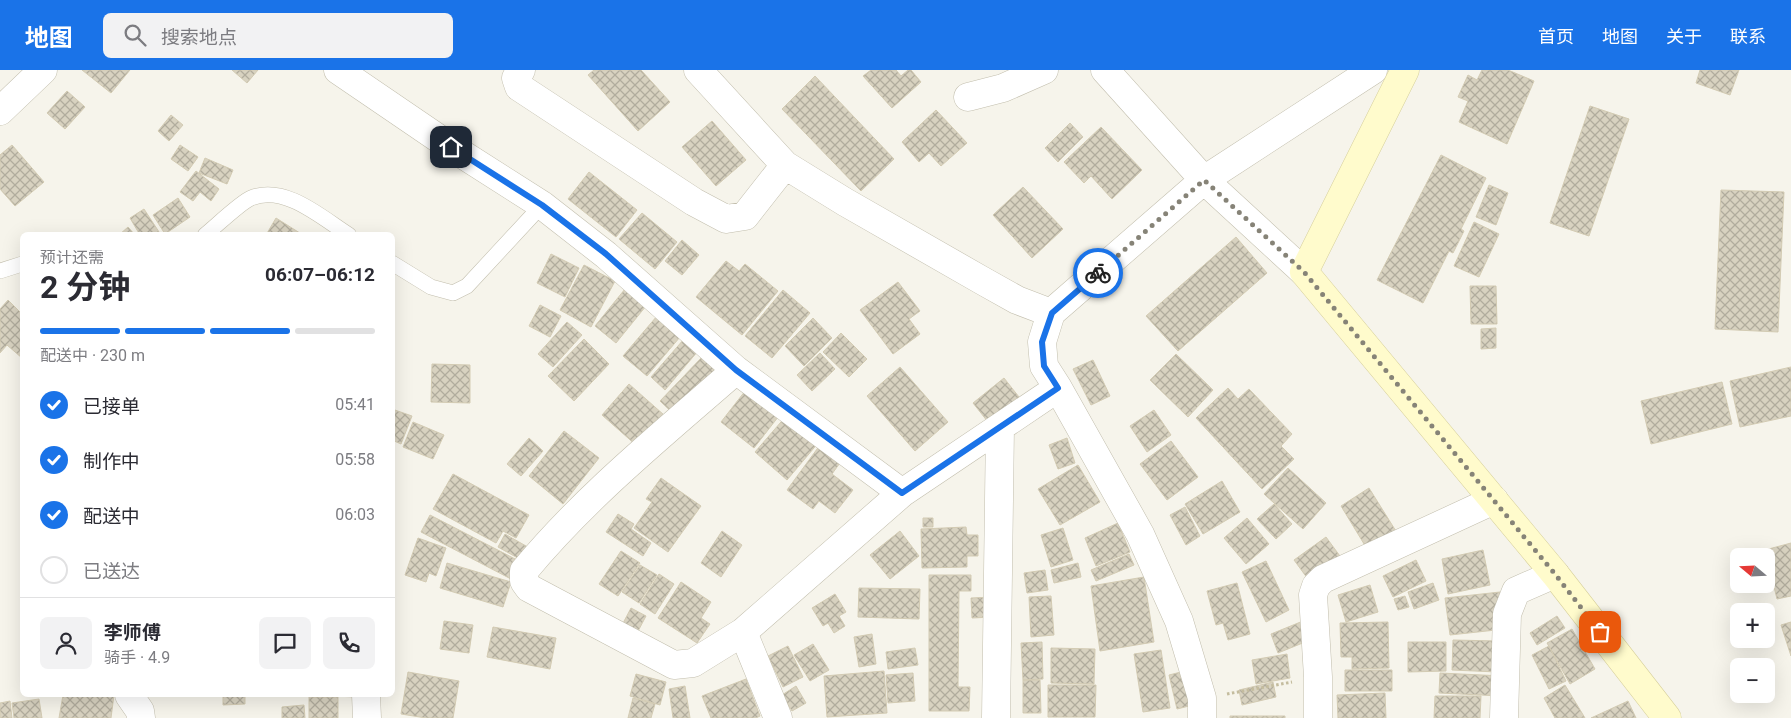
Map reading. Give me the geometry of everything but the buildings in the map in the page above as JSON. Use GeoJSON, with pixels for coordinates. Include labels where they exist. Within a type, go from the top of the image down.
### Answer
{"type":"FeatureCollection","features":[{"type":"Feature","properties":{"kind":"street"},"geometry":{"type":"LineString","coordinates":[[0,111],[43,70]]}},
{"type":"Feature","properties":{"kind":"street"},"geometry":{"type":"LineString","coordinates":[[338,70],[451,147],[542,205],[606,254],[736,370],[902,493]]}},
{"type":"Feature","properties":{"kind":"street"},"geometry":{"type":"LineString","coordinates":[[521,70],[516,78],[519,87],[694,202],[726,219],[745,216],[785,165]]}},
{"type":"Feature","properties":{"kind":"street"},"geometry":{"type":"LineString","coordinates":[[698,70],[785,165],[845,202],[1017,300],[1052,313]]}},
{"type":"Feature","properties":{"kind":"street"},"geometry":{"type":"LineString","coordinates":[[968,97],[1003,88],[1044,70]]}},
{"type":"Feature","properties":{"kind":"street"},"geometry":{"type":"LineString","coordinates":[[1105,70],[1204,180],[1304,272],[1555,574],[1667,718]]}},
{"type":"Feature","properties":{"kind":"street"},"geometry":{"type":"LineString","coordinates":[[1202,708],[1179,621],[1140,534],[1044,366],[1042,342],[1052,313],[1204,180],[1373,70]]}},
{"type":"Feature","properties":{"kind":"street"},"geometry":{"type":"LineString","coordinates":[[1304,272],[1405,70]]}},
{"type":"Feature","properties":{"kind":"street"},"geometry":{"type":"LineString","coordinates":[[736,370],[655,441],[552,536],[524,571],[524,581],[529,588],[674,665],[693,663],[744,632],[902,493],[1058,388]]}},
{"type":"Feature","properties":{"kind":"street"},"geometry":{"type":"LineString","coordinates":[[996,718],[1000,427]]}},
{"type":"Feature","properties":{"kind":"street"},"geometry":{"type":"LineString","coordinates":[[1318,718],[1318,677],[1313,595],[1316,586],[1323,579],[1494,500]]}},
{"type":"Feature","properties":{"kind":"street"},"geometry":{"type":"LineString","coordinates":[[1504,718],[1507,614],[1516,591],[1555,574]]}},
{"type":"Feature","properties":{"kind":"street"},"geometry":{"type":"LineString","coordinates":[[744,632],[778,718]]}},
{"type":"Feature","properties":{"kind":"street"},"geometry":{"type":"LineString","coordinates":[[130,697],[142,718]]}},
{"type":"Feature","properties":{"kind":"street"},"geometry":{"type":"LineString","coordinates":[[366,697],[367,718]]}},
{"type":"Feature","properties":{"kind":"lane"},"geometry":{"type":"LineString","coordinates":[[209,232],[250,198],[272,194],[294,200],[344,232]]}},
{"type":"Feature","properties":{"kind":"lane"},"geometry":{"type":"LineString","coordinates":[[395,265],[431,287],[453,293],[467,286],[542,205]]}},
{"type":"Feature","properties":{"kind":"lane"},"geometry":{"type":"LineString","coordinates":[[0,271],[20,265]]}},
{"type":"Feature","properties":{"kind":"path"},"geometry":{"type":"LineString","coordinates":[[1202,708],[1318,677]]}},
{"type":"Feature","properties":{"kind":"way so far"},"geometry":{"type":"LineString","coordinates":[[1098,273],[1204,180],[1304,272],[1555,574],[1600,632]]}},
{"type":"Feature","properties":{"kind":"route"},"geometry":{"type":"LineString","coordinates":[[451,147],[542,205],[606,254],[736,370],[902,493],[1058,388],[1044,366],[1042,342],[1052,313],[1098,273]]}}]}
